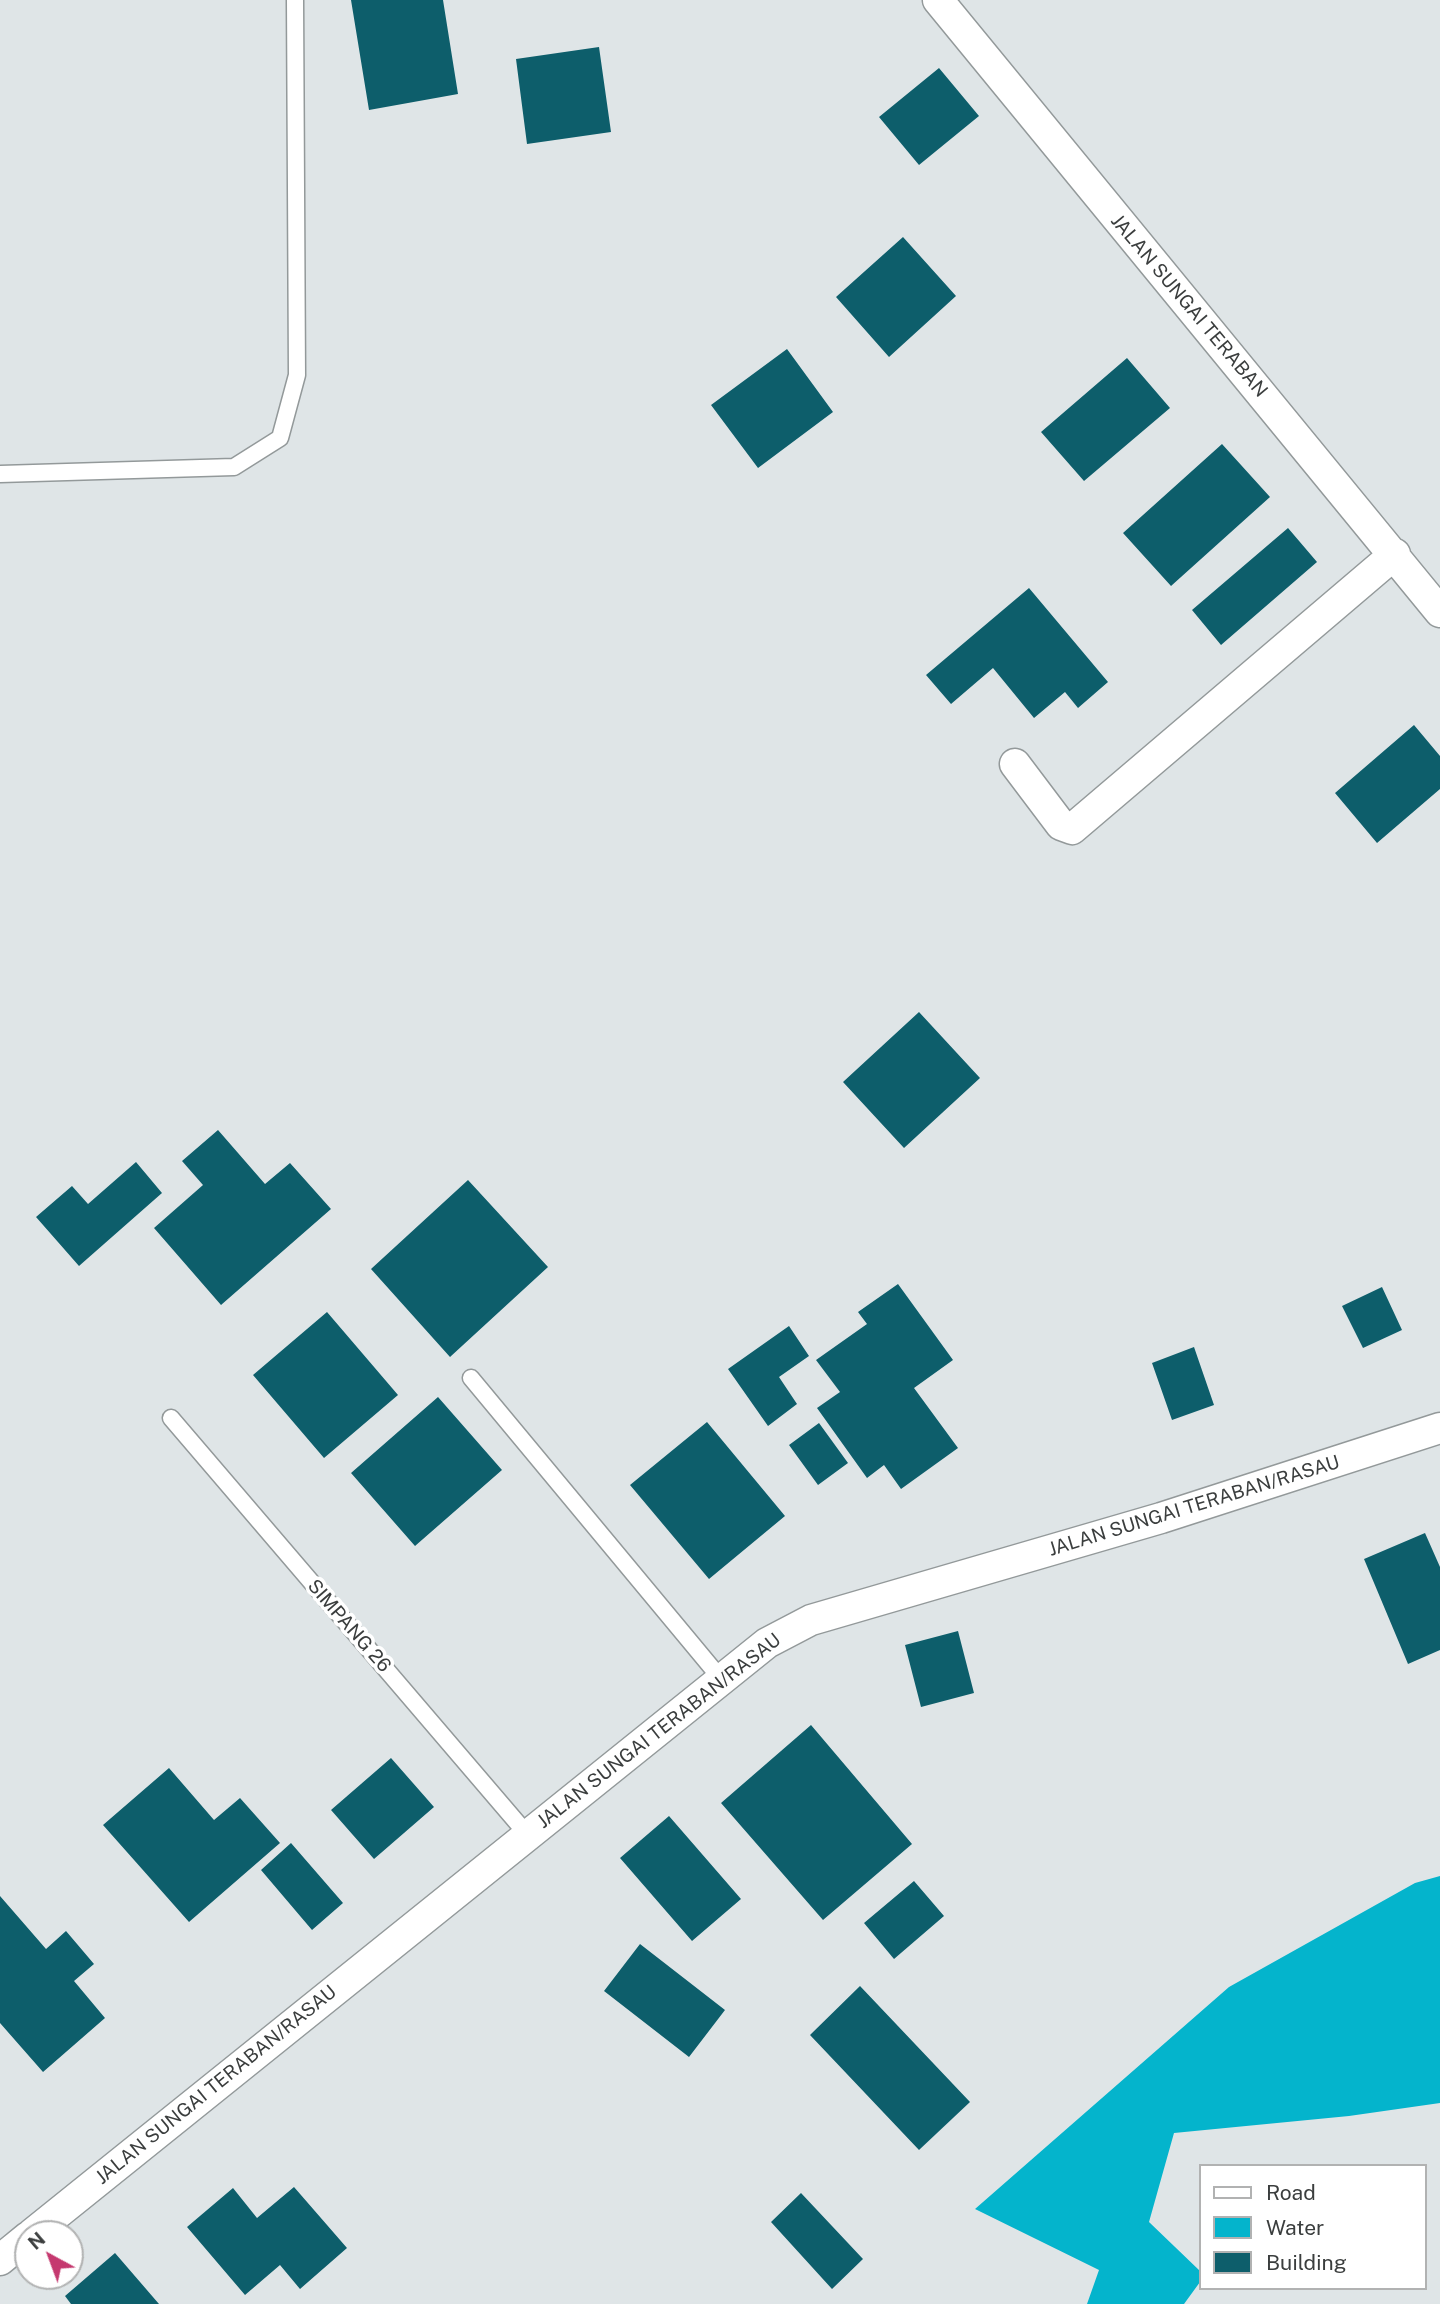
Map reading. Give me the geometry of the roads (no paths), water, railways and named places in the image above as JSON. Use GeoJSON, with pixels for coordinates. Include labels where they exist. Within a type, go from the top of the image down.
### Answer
{"type":"FeatureCollection","features":[{"type":"Feature","properties":{"kind":"street","name":"JALAN SUNGAI TERABAN"},"geometry":{"type":"LineString","coordinates":[[938,0],[1440,612]]}},
{"type":"Feature","properties":{"kind":"street"},"geometry":{"type":"LineString","coordinates":[[1015,764],[1061,825],[1072,829],[1395,554]]}},
{"type":"Feature","properties":{"kind":"street","name":"JALAN SUNGAI TERABAN/RASAU"},"geometry":{"type":"LineString","coordinates":[[50,2220],[526,1833],[767,1643],[810,1620],[1161,1518],[1440,1428]]}},
{"type":"Feature","properties":{"kind":"street","name":"JALAN SUNGAI TERABAN/RASAU"},"geometry":{"type":"LineString","coordinates":[[0,2260],[14,2249]]}},
{"type":"Feature","properties":{"kind":"lane"},"geometry":{"type":"LineString","coordinates":[[0,474],[234,467],[280,438],[298,375],[295,0]]}},
{"type":"Feature","properties":{"kind":"lane"},"geometry":{"type":"LineString","coordinates":[[471,1378],[722,1680]]}},
{"type":"Feature","properties":{"kind":"lane","name":"SIMPANG 26"},"geometry":{"type":"LineString","coordinates":[[171,1418],[526,1833]]}},
{"type":"Feature","properties":{"kind":"water"},"geometry":{"type":"Polygon","coordinates":[[[1440,1876],[1440,2103],[1349,2116],[1174,2133],[1149,2222],[1198,2269],[1198,2285],[1184,2304],[1087,2304],[1099,2270],[975,2209],[1229,1987],[1415,1883],[1440,1876]]]}}]}
